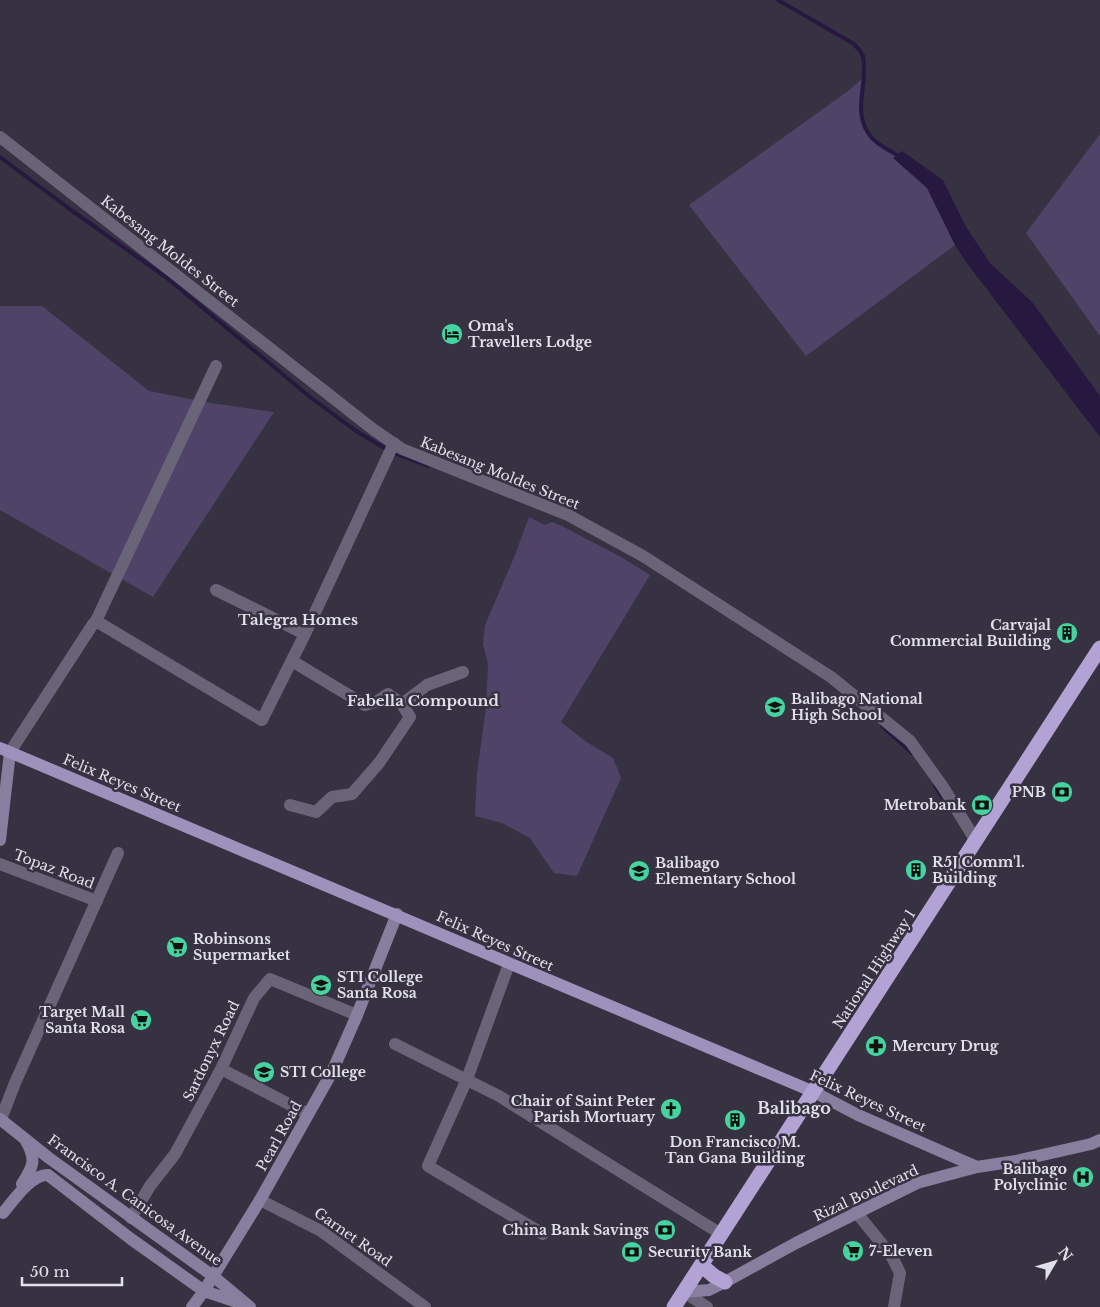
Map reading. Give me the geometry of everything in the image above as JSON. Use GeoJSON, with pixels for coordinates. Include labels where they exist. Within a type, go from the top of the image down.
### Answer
{"type":"FeatureCollection","features":[{"type":"Feature","properties":{"kind":"highway","name":"National Highway 1"},"geometry":{"type":"LineString","coordinates":[[674,1307],[1100,648]]}},
{"type":"Feature","properties":{"kind":"highway"},"geometry":{"type":"LineString","coordinates":[[702,1265],[714,1276],[725,1282]]}},
{"type":"Feature","properties":{"kind":"main road","name":"Felix Reyes Street"},"geometry":{"type":"LineString","coordinates":[[5,750],[397,914],[509,964],[814,1092]]}},
{"type":"Feature","properties":{"kind":"street","name":"Kabesang Moldes Street"},"geometry":{"type":"LineString","coordinates":[[0,137],[374,430],[391,449],[402,449],[568,515],[643,556],[831,677],[910,741],[943,787],[976,841]]}},
{"type":"Feature","properties":{"kind":"street"},"geometry":{"type":"LineString","coordinates":[[0,840],[5,750],[96,621],[216,366]]}},
{"type":"Feature","properties":{"kind":"street"},"geometry":{"type":"LineString","coordinates":[[96,621],[262,720],[305,634],[391,449]]}},
{"type":"Feature","properties":{"kind":"street"},"geometry":{"type":"LineString","coordinates":[[216,590],[305,634]]}},
{"type":"Feature","properties":{"kind":"street"},"geometry":{"type":"LineString","coordinates":[[290,806],[316,812],[332,797],[352,794],[379,763],[410,717],[402,704],[388,694],[376,702],[365,705],[292,661]]}},
{"type":"Feature","properties":{"kind":"street"},"geometry":{"type":"LineString","coordinates":[[402,704],[427,685],[463,672]]}},
{"type":"Feature","properties":{"kind":"street"},"geometry":{"type":"LineString","coordinates":[[0,1119],[118,853]]}},
{"type":"Feature","properties":{"kind":"street","name":"Topaz Road"},"geometry":{"type":"LineString","coordinates":[[6,866],[97,901]]}},
{"type":"Feature","properties":{"kind":"street","name":"Pearl Road"},"geometry":{"type":"LineString","coordinates":[[192,1307],[214,1276],[260,1200],[332,1072],[397,914]]}},
{"type":"Feature","properties":{"kind":"street"},"geometry":{"type":"LineString","coordinates":[[509,964],[467,1079],[428,1166],[543,1234]]}},
{"type":"Feature","properties":{"kind":"street","name":"Sardonyx Road"},"geometry":{"type":"LineString","coordinates":[[131,1218],[150,1186],[175,1154],[221,1069],[254,998],[270,979],[357,1015]]}},
{"type":"Feature","properties":{"kind":"street"},"geometry":{"type":"LineString","coordinates":[[395,1044],[499,1096],[721,1234]]}},
{"type":"Feature","properties":{"kind":"street"},"geometry":{"type":"LineString","coordinates":[[221,1069],[308,1114]]}},
{"type":"Feature","properties":{"kind":"street","name":"Felix Reyes Street"},"geometry":{"type":"LineString","coordinates":[[814,1092],[976,1167]]}},
{"type":"Feature","properties":{"kind":"street","name":"Francisco A. Canicosa Avenue"},"geometry":{"type":"LineString","coordinates":[[0,1119],[131,1218],[214,1276],[250,1307]]}},
{"type":"Feature","properties":{"kind":"street"},"geometry":{"type":"LineString","coordinates":[[1,1215],[31,1170],[34,1158],[22,1136]]}},
{"type":"Feature","properties":{"kind":"street","name":"Rizal Boulevard"},"geometry":{"type":"LineString","coordinates":[[684,1292],[709,1290],[856,1212],[917,1183],[976,1167],[1016,1161],[1091,1144],[1100,1140]]}},
{"type":"Feature","properties":{"kind":"street","name":"Francisco A. Canicosa Avenue"},"geometry":{"type":"LineString","coordinates":[[1,1215],[33,1179],[41,1174],[48,1175],[131,1239],[204,1291],[250,1307]]}},
{"type":"Feature","properties":{"kind":"street","name":"Garnet Road"},"geometry":{"type":"LineString","coordinates":[[260,1200],[322,1230],[425,1307]]}},
{"type":"Feature","properties":{"kind":"street"},"geometry":{"type":"LineString","coordinates":[[856,1212],[891,1255],[900,1273],[894,1307]]}},
{"type":"Feature","properties":{"kind":"street"},"geometry":{"type":"LineString","coordinates":[[684,1292],[707,1307]]}},
{"type":"Feature","properties":{"kind":"shaded area"},"geometry":{"type":"Polygon","coordinates":[[[864,77],[861,99],[863,122],[873,139],[897,155],[927,188],[955,245],[806,356],[689,205],[848,91],[864,77]]]}},
{"type":"Feature","properties":{"kind":"shaded area"},"geometry":{"type":"Polygon","coordinates":[[[1100,134],[1100,336],[1026,233],[1100,134]]]}},
{"type":"Feature","properties":{"kind":"shaded area"},"geometry":{"type":"Polygon","coordinates":[[[902,151],[943,180],[965,225],[990,263],[1032,302],[1100,396],[1100,437],[966,262],[955,245],[927,188],[893,158],[902,151]]]}},
{"type":"Feature","properties":{"kind":"shaded area"},"geometry":{"type":"Polygon","coordinates":[[[0,306],[42,306],[149,391],[211,403],[274,412],[153,597],[0,510],[0,306]]]}},
{"type":"Feature","properties":{"kind":"shaded area"},"geometry":{"type":"Polygon","coordinates":[[[529,517],[545,525],[552,522],[562,526],[621,557],[650,575],[561,722],[585,741],[613,758],[621,778],[577,876],[554,873],[530,838],[502,823],[475,816],[477,773],[486,708],[488,664],[483,644],[485,625],[529,517]]]}},
{"type":"Feature","properties":{"kind":"waterway"},"geometry":{"type":"LineString","coordinates":[[778,0],[854,44],[859,50],[863,56],[864,67],[862,119],[872,138],[878,144],[901,157]]}},
{"type":"Feature","properties":{"kind":"waterway"},"geometry":{"type":"LineString","coordinates":[[0,157],[167,278],[310,397],[356,431],[389,451],[428,466]]}},
{"type":"Feature","properties":{"kind":"waterway"},"geometry":{"type":"LineString","coordinates":[[882,726],[912,753]]}},
{"type":"Feature","properties":{"kind":"waterway"},"geometry":{"type":"LineString","coordinates":[[935,786],[947,805]]}},
{"type":"Feature","properties":{"kind":"place","name":"Oma's Travellers Lodge"},"geometry":{"type":"Point","coordinates":[452,334]}},
{"type":"Feature","properties":{"kind":"place","name":"Carvajal Commercial Building"},"geometry":{"type":"Point","coordinates":[1067,633]}},
{"type":"Feature","properties":{"kind":"place","name":"Balibago National High School"},"geometry":{"type":"Point","coordinates":[775,707]}},
{"type":"Feature","properties":{"kind":"place","name":"PNB"},"geometry":{"type":"Point","coordinates":[1062,792]}},
{"type":"Feature","properties":{"kind":"place","name":"Metrobank"},"geometry":{"type":"Point","coordinates":[982,805]}},
{"type":"Feature","properties":{"kind":"place","name":"R5J Comm'l. Building"},"geometry":{"type":"Point","coordinates":[916,870]}},
{"type":"Feature","properties":{"kind":"place","name":"Balibago Elementary School"},"geometry":{"type":"Point","coordinates":[639,871]}},
{"type":"Feature","properties":{"kind":"place","name":"Robinsons Supermarket"},"geometry":{"type":"Point","coordinates":[177,947]}},
{"type":"Feature","properties":{"kind":"place","name":"STI College Santa Rosa"},"geometry":{"type":"Point","coordinates":[321,985]}},
{"type":"Feature","properties":{"kind":"place","name":"Target Mall Santa Rosa"},"geometry":{"type":"Point","coordinates":[141,1020]}},
{"type":"Feature","properties":{"kind":"place","name":"Mercury Drug"},"geometry":{"type":"Point","coordinates":[876,1046]}},
{"type":"Feature","properties":{"kind":"place","name":"STI College"},"geometry":{"type":"Point","coordinates":[264,1072]}},
{"type":"Feature","properties":{"kind":"place","name":"Chair of Saint Peter Parish Mortuary"},"geometry":{"type":"Point","coordinates":[671,1109]}},
{"type":"Feature","properties":{"kind":"place","name":"Don Francisco M. Tan Gana Building"},"geometry":{"type":"Point","coordinates":[735,1120]}},
{"type":"Feature","properties":{"kind":"place","name":"Balibago Polyclinic"},"geometry":{"type":"Point","coordinates":[1083,1177]}},
{"type":"Feature","properties":{"kind":"place","name":"China Bank Savings"},"geometry":{"type":"Point","coordinates":[665,1230]}},
{"type":"Feature","properties":{"kind":"place","name":"7-Eleven"},"geometry":{"type":"Point","coordinates":[853,1251]}},
{"type":"Feature","properties":{"kind":"place","name":"Security Bank"},"geometry":{"type":"Point","coordinates":[632,1252]}},
{"type":"Feature","properties":{"kind":"district","name":"Talegra Homes"},"geometry":{"type":"Point","coordinates":[298,619]}},
{"type":"Feature","properties":{"kind":"district","name":"Fabella Compound"},"geometry":{"type":"Point","coordinates":[423,700]}},
{"type":"Feature","properties":{"kind":"district","name":"Balibago"},"geometry":{"type":"Point","coordinates":[794,1108]}}]}
